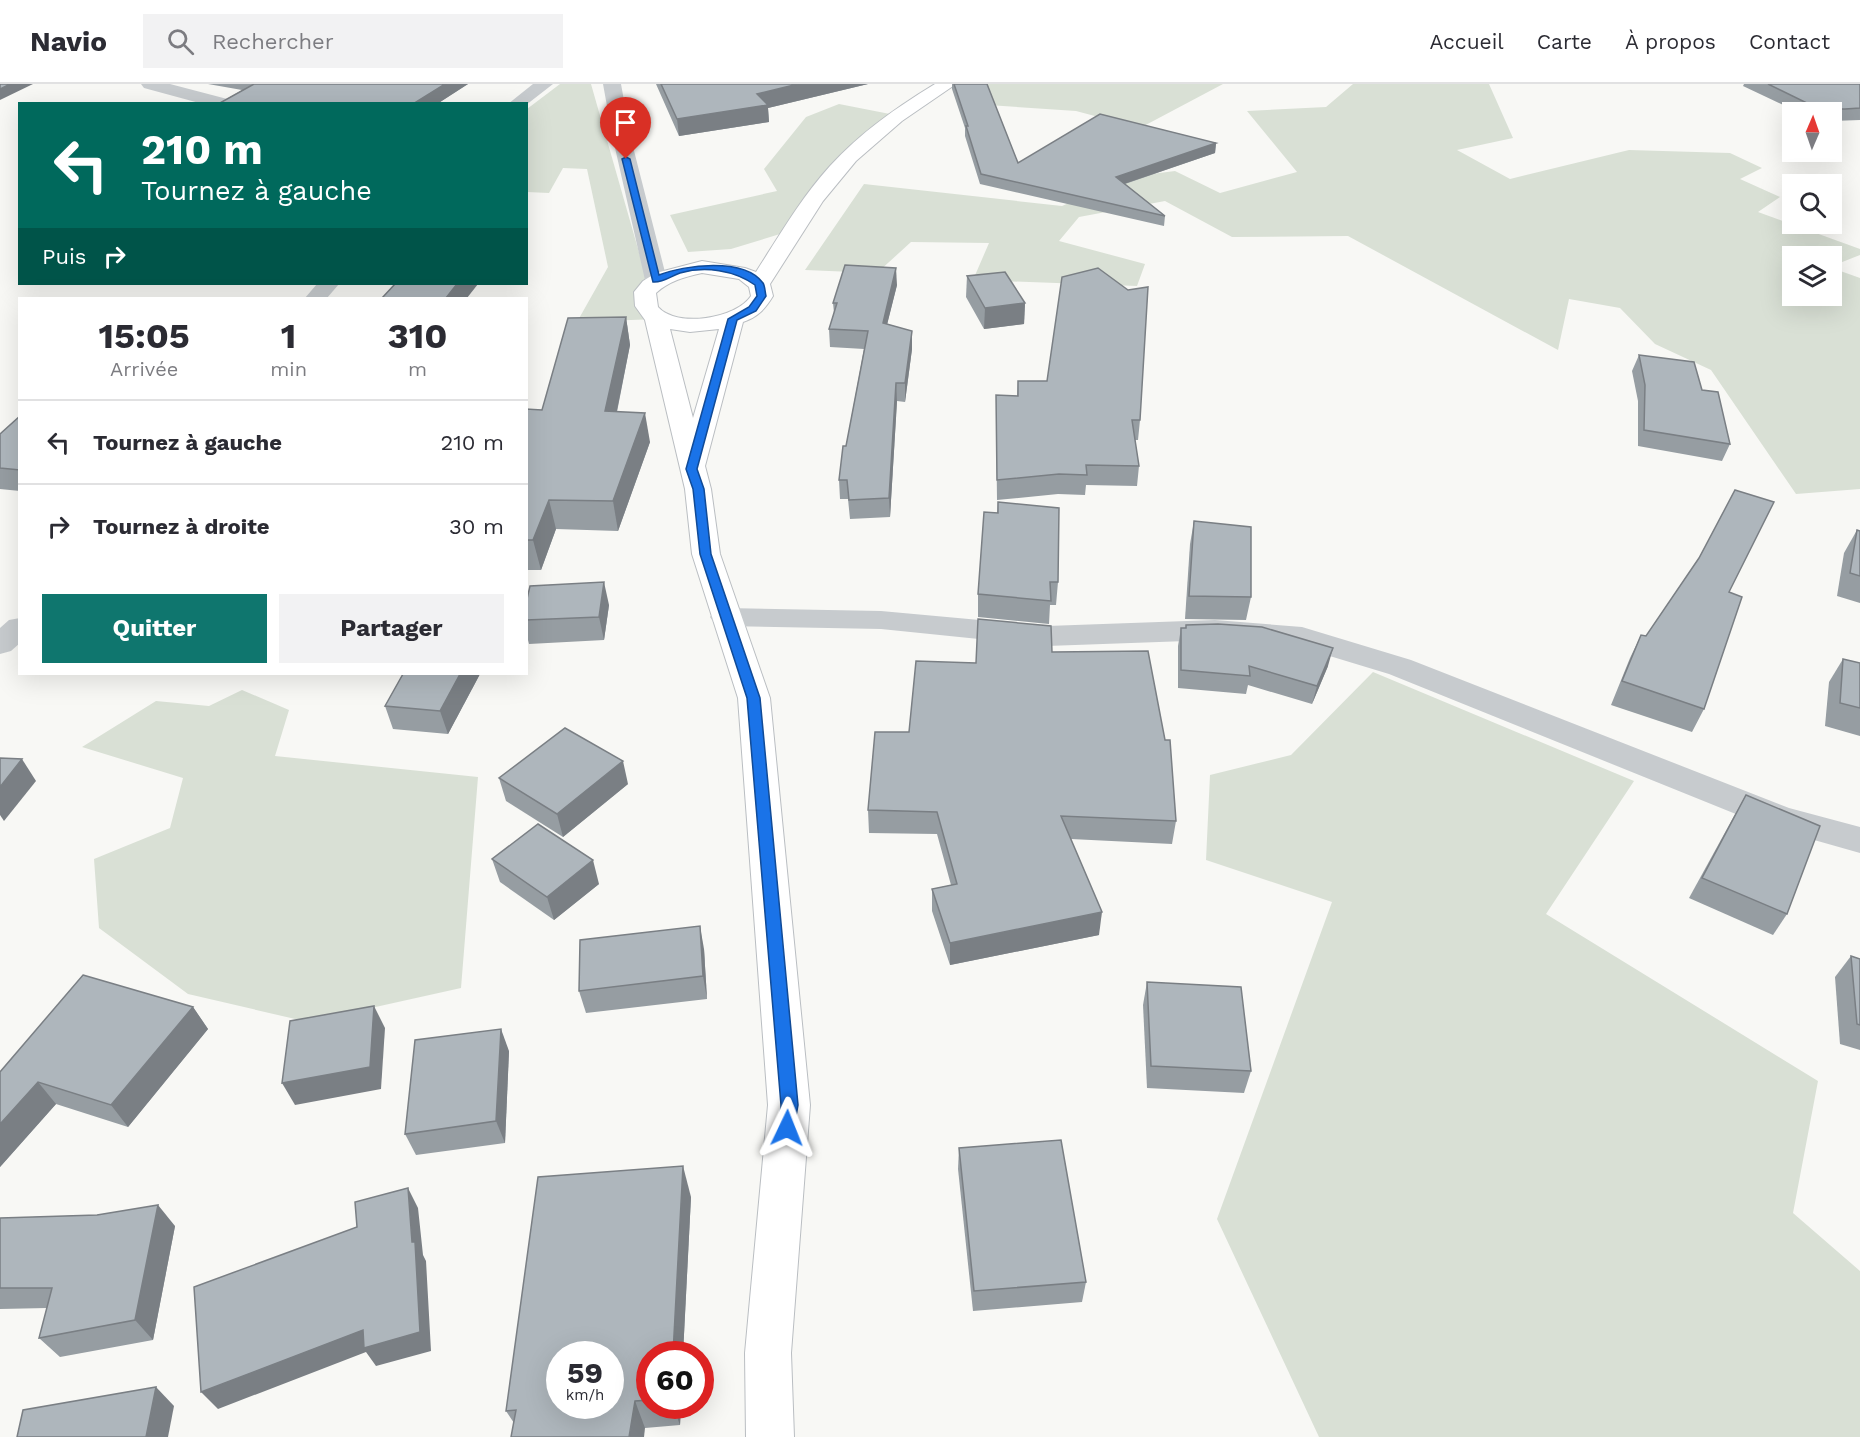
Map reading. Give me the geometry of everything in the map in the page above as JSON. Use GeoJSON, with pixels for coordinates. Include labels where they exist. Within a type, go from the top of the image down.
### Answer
{"type":"FeatureCollection","features":[{"type":"Feature","properties":{"kind":"main road"},"geometry":{"type":"LineString","coordinates":[[759,284],[824,185],[855,152],[920,100],[947,84]]}},
{"type":"Feature","properties":{"kind":"main road"},"geometry":{"type":"LineString","coordinates":[[656,318],[678,324],[706,324],[733,319],[753,309],[762,296],[759,284],[745,274],[702,267],[678,271],[656,280],[645,292],[646,306],[656,318],[698,489],[706,554],[753,698],[789,1105],[768,1353],[770,1437]]}},
{"type":"Feature","properties":{"kind":"main road"},"geometry":{"type":"LineString","coordinates":[[692,469],[733,319]]}},
{"type":"Feature","properties":{"kind":"street"},"geometry":{"type":"LineString","coordinates":[[150,84],[218,102]]}},
{"type":"Feature","properties":{"kind":"street"},"geometry":{"type":"LineString","coordinates":[[519,102],[544,84]]}},
{"type":"Feature","properties":{"kind":"street"},"geometry":{"type":"LineString","coordinates":[[612,84],[622,139],[656,280]]}},
{"type":"Feature","properties":{"kind":"street"},"geometry":{"type":"LineString","coordinates":[[317,297],[327,285]]}},
{"type":"Feature","properties":{"kind":"street"},"geometry":{"type":"LineString","coordinates":[[725,617],[881,620],[1047,636],[1215,630],[1302,637],[1400,667],[1780,818],[1860,840]]}},
{"type":"Feature","properties":{"kind":"street"},"geometry":{"type":"LineString","coordinates":[[0,644],[18,629]]}},
{"type":"Feature","properties":{"kind":"shaded area"},"geometry":{"type":"Polygon","coordinates":[[[560,84],[591,84],[658,319],[577,322],[608,267],[587,169],[563,168],[549,193],[528,192],[528,108],[560,84]]]}},
{"type":"Feature","properties":{"kind":"shaded area"},"geometry":{"type":"Polygon","coordinates":[[[985,84],[1223,84],[1140,128],[1076,111],[958,103],[985,84]]]}},
{"type":"Feature","properties":{"kind":"shaded area"},"geometry":{"type":"Polygon","coordinates":[[[1353,84],[1489,84],[1513,138],[1457,150],[1510,179],[1629,150],[1730,153],[1762,168],[1740,179],[1780,197],[1758,212],[1782,221],[1782,234],[1819,234],[1860,249],[1860,255],[1842,262],[1842,246],[1782,246],[1782,306],[1842,306],[1842,272],[1860,278],[1860,489],[1796,494],[1711,370],[1655,344],[1620,308],[1569,299],[1558,350],[1348,236],[1232,237],[1165,201],[1079,217],[1059,241],[1145,264],[1137,286],[973,280],[989,243],[911,242],[877,273],[805,270],[864,184],[1062,206],[1128,177],[1175,171],[1220,193],[1297,172],[1247,111],[1326,107],[1353,84]]]}},
{"type":"Feature","properties":{"kind":"shaded area"},"geometry":{"type":"Polygon","coordinates":[[[839,104],[890,114],[839,160],[780,234],[731,249],[688,252],[670,215],[777,191],[764,169],[806,117],[839,104]]]}},
{"type":"Feature","properties":{"kind":"shaded area"},"geometry":{"type":"Polygon","coordinates":[[[1373,672],[1634,781],[1546,914],[1818,1081],[1793,1213],[1860,1271],[1860,1437],[1319,1437],[1217,1219],[1332,902],[1206,860],[1210,775],[1291,755],[1373,672]]]}},
{"type":"Feature","properties":{"kind":"shaded area"},"geometry":{"type":"Polygon","coordinates":[[[242,690],[289,710],[275,756],[478,777],[461,988],[308,1022],[188,994],[99,928],[94,859],[170,828],[183,778],[82,747],[156,701],[209,706],[242,690]]]}},
{"type":"Feature","properties":{"kind":"building"},"geometry":{"type":"Polygon","coordinates":[[[0,84],[10,84],[0,89],[0,84]]]}},
{"type":"Feature","properties":{"kind":"building"},"geometry":{"type":"Polygon","coordinates":[[[254,84],[445,84],[416,102],[222,102],[254,84]]]}},
{"type":"Feature","properties":{"kind":"building"},"geometry":{"type":"Polygon","coordinates":[[[661,84],[798,84],[757,94],[768,105],[677,119],[661,84]]]}},
{"type":"Feature","properties":{"kind":"building"},"geometry":{"type":"Polygon","coordinates":[[[954,84],[987,84],[1018,163],[1100,114],[1216,143],[1116,177],[1165,216],[981,174],[954,84]]]}},
{"type":"Feature","properties":{"kind":"building"},"geometry":{"type":"Polygon","coordinates":[[[1768,84],[1860,84],[1860,108],[1842,109],[1842,102],[1805,102],[1768,84]]]}},
{"type":"Feature","properties":{"kind":"building"},"geometry":{"type":"Polygon","coordinates":[[[845,265],[896,268],[883,323],[912,331],[905,383],[896,383],[889,498],[849,500],[847,480],[839,480],[843,446],[846,446],[868,331],[829,329],[837,303],[833,303],[845,265]]]}},
{"type":"Feature","properties":{"kind":"building"},"geometry":{"type":"Polygon","coordinates":[[[1098,268],[1128,290],[1148,287],[1140,420],[1132,420],[1139,466],[1086,465],[1087,475],[1059,474],[997,480],[996,395],[1018,396],[1018,381],[1047,381],[1062,277],[1098,268]]]}},
{"type":"Feature","properties":{"kind":"building"},"geometry":{"type":"Polygon","coordinates":[[[1005,272],[1025,303],[985,308],[967,276],[1005,272]]]}},
{"type":"Feature","properties":{"kind":"building"},"geometry":{"type":"Polygon","coordinates":[[[394,285],[456,285],[447,297],[383,297],[394,285]]]}},
{"type":"Feature","properties":{"kind":"building"},"geometry":{"type":"Polygon","coordinates":[[[626,317],[605,411],[645,413],[613,501],[549,500],[533,540],[528,540],[528,409],[542,410],[568,318],[626,317]]]}},
{"type":"Feature","properties":{"kind":"building"},"geometry":{"type":"Polygon","coordinates":[[[1639,355],[1694,362],[1702,390],[1718,392],[1730,444],[1644,430],[1645,385],[1639,355]]]}},
{"type":"Feature","properties":{"kind":"building"},"geometry":{"type":"Polygon","coordinates":[[[18,418],[18,470],[0,468],[0,434],[18,418]]]}},
{"type":"Feature","properties":{"kind":"building"},"geometry":{"type":"Polygon","coordinates":[[[1735,490],[1774,502],[1729,592],[1742,597],[1704,709],[1622,681],[1641,635],[1646,636],[1699,558],[1735,490]]]}},
{"type":"Feature","properties":{"kind":"building"},"geometry":{"type":"Polygon","coordinates":[[[998,502],[1059,508],[1058,582],[1050,582],[1051,601],[978,594],[984,512],[998,513],[998,502]]]}},
{"type":"Feature","properties":{"kind":"building"},"geometry":{"type":"Polygon","coordinates":[[[1194,521],[1251,527],[1251,597],[1189,596],[1194,521]]]}},
{"type":"Feature","properties":{"kind":"building"},"geometry":{"type":"Polygon","coordinates":[[[1857,530],[1860,531],[1860,576],[1850,573],[1857,530]]]}},
{"type":"Feature","properties":{"kind":"building"},"geometry":{"type":"Polygon","coordinates":[[[604,582],[599,617],[528,620],[530,586],[604,582]]]}},
{"type":"Feature","properties":{"kind":"building"},"geometry":{"type":"Polygon","coordinates":[[[978,619],[1051,626],[1052,652],[1148,651],[1165,740],[1170,740],[1176,821],[1061,816],[1102,912],[950,943],[932,889],[957,884],[937,812],[868,810],[875,732],[909,732],[916,661],[976,663],[978,619]]]}},
{"type":"Feature","properties":{"kind":"building"},"geometry":{"type":"Polygon","coordinates":[[[1218,624],[1262,627],[1333,648],[1317,686],[1249,666],[1250,676],[1181,670],[1181,628],[1186,628],[1186,625],[1218,624]]]}},
{"type":"Feature","properties":{"kind":"building"},"geometry":{"type":"Polygon","coordinates":[[[1843,659],[1860,663],[1860,708],[1840,703],[1843,659]]]}},
{"type":"Feature","properties":{"kind":"building"},"geometry":{"type":"Polygon","coordinates":[[[402,675],[459,675],[440,711],[385,706],[402,675]]]}},
{"type":"Feature","properties":{"kind":"building"},"geometry":{"type":"Polygon","coordinates":[[[565,728],[623,761],[557,814],[499,778],[565,728]]]}},
{"type":"Feature","properties":{"kind":"building"},"geometry":{"type":"Polygon","coordinates":[[[0,758],[22,759],[0,787],[0,758]]]}},
{"type":"Feature","properties":{"kind":"building"},"geometry":{"type":"Polygon","coordinates":[[[1746,795],[1820,826],[1787,914],[1702,878],[1746,795]]]}},
{"type":"Feature","properties":{"kind":"building"},"geometry":{"type":"Polygon","coordinates":[[[538,824],[593,860],[547,897],[492,859],[538,824]]]}},
{"type":"Feature","properties":{"kind":"building"},"geometry":{"type":"Polygon","coordinates":[[[700,926],[703,976],[579,991],[580,940],[700,926]]]}},
{"type":"Feature","properties":{"kind":"building"},"geometry":{"type":"Polygon","coordinates":[[[1851,956],[1860,959],[1860,1025],[1857,1024],[1851,956]]]}},
{"type":"Feature","properties":{"kind":"building"},"geometry":{"type":"Polygon","coordinates":[[[83,975],[193,1007],[111,1105],[38,1082],[0,1124],[0,1072],[83,975]]]}},
{"type":"Feature","properties":{"kind":"building"},"geometry":{"type":"Polygon","coordinates":[[[1147,982],[1241,987],[1251,1071],[1151,1066],[1147,982]]]}},
{"type":"Feature","properties":{"kind":"building"},"geometry":{"type":"Polygon","coordinates":[[[374,1006],[370,1067],[282,1083],[290,1021],[374,1006]]]}},
{"type":"Feature","properties":{"kind":"building"},"geometry":{"type":"Polygon","coordinates":[[[501,1029],[496,1121],[405,1134],[415,1040],[501,1029]]]}},
{"type":"Feature","properties":{"kind":"building"},"geometry":{"type":"Polygon","coordinates":[[[1061,1140],[1086,1282],[974,1291],[959,1148],[1061,1140]]]}},
{"type":"Feature","properties":{"kind":"building"},"geometry":{"type":"Polygon","coordinates":[[[683,1166],[674,1341],[636,1341],[636,1401],[629,1437],[511,1437],[516,1410],[506,1411],[538,1177],[683,1166]]]}},
{"type":"Feature","properties":{"kind":"building"},"geometry":{"type":"Polygon","coordinates":[[[408,1188],[412,1242],[415,1242],[420,1332],[364,1348],[363,1330],[201,1392],[194,1287],[357,1227],[355,1202],[408,1188]]]}},
{"type":"Feature","properties":{"kind":"building"},"geometry":{"type":"Polygon","coordinates":[[[158,1205],[135,1320],[39,1338],[52,1288],[0,1288],[0,1218],[97,1215],[158,1205]]]}},
{"type":"Feature","properties":{"kind":"building"},"geometry":{"type":"Polygon","coordinates":[[[156,1387],[146,1437],[17,1437],[23,1410],[156,1387]]]}},
{"type":"Feature","properties":{"kind":"route"},"geometry":{"type":"LineString","coordinates":[[626,159],[656,280],[678,271],[702,267],[723,269],[745,274],[759,284],[762,296],[753,309],[733,319],[692,469],[698,489],[706,554],[753,698],[789,1105],[787,1128]]}}]}
